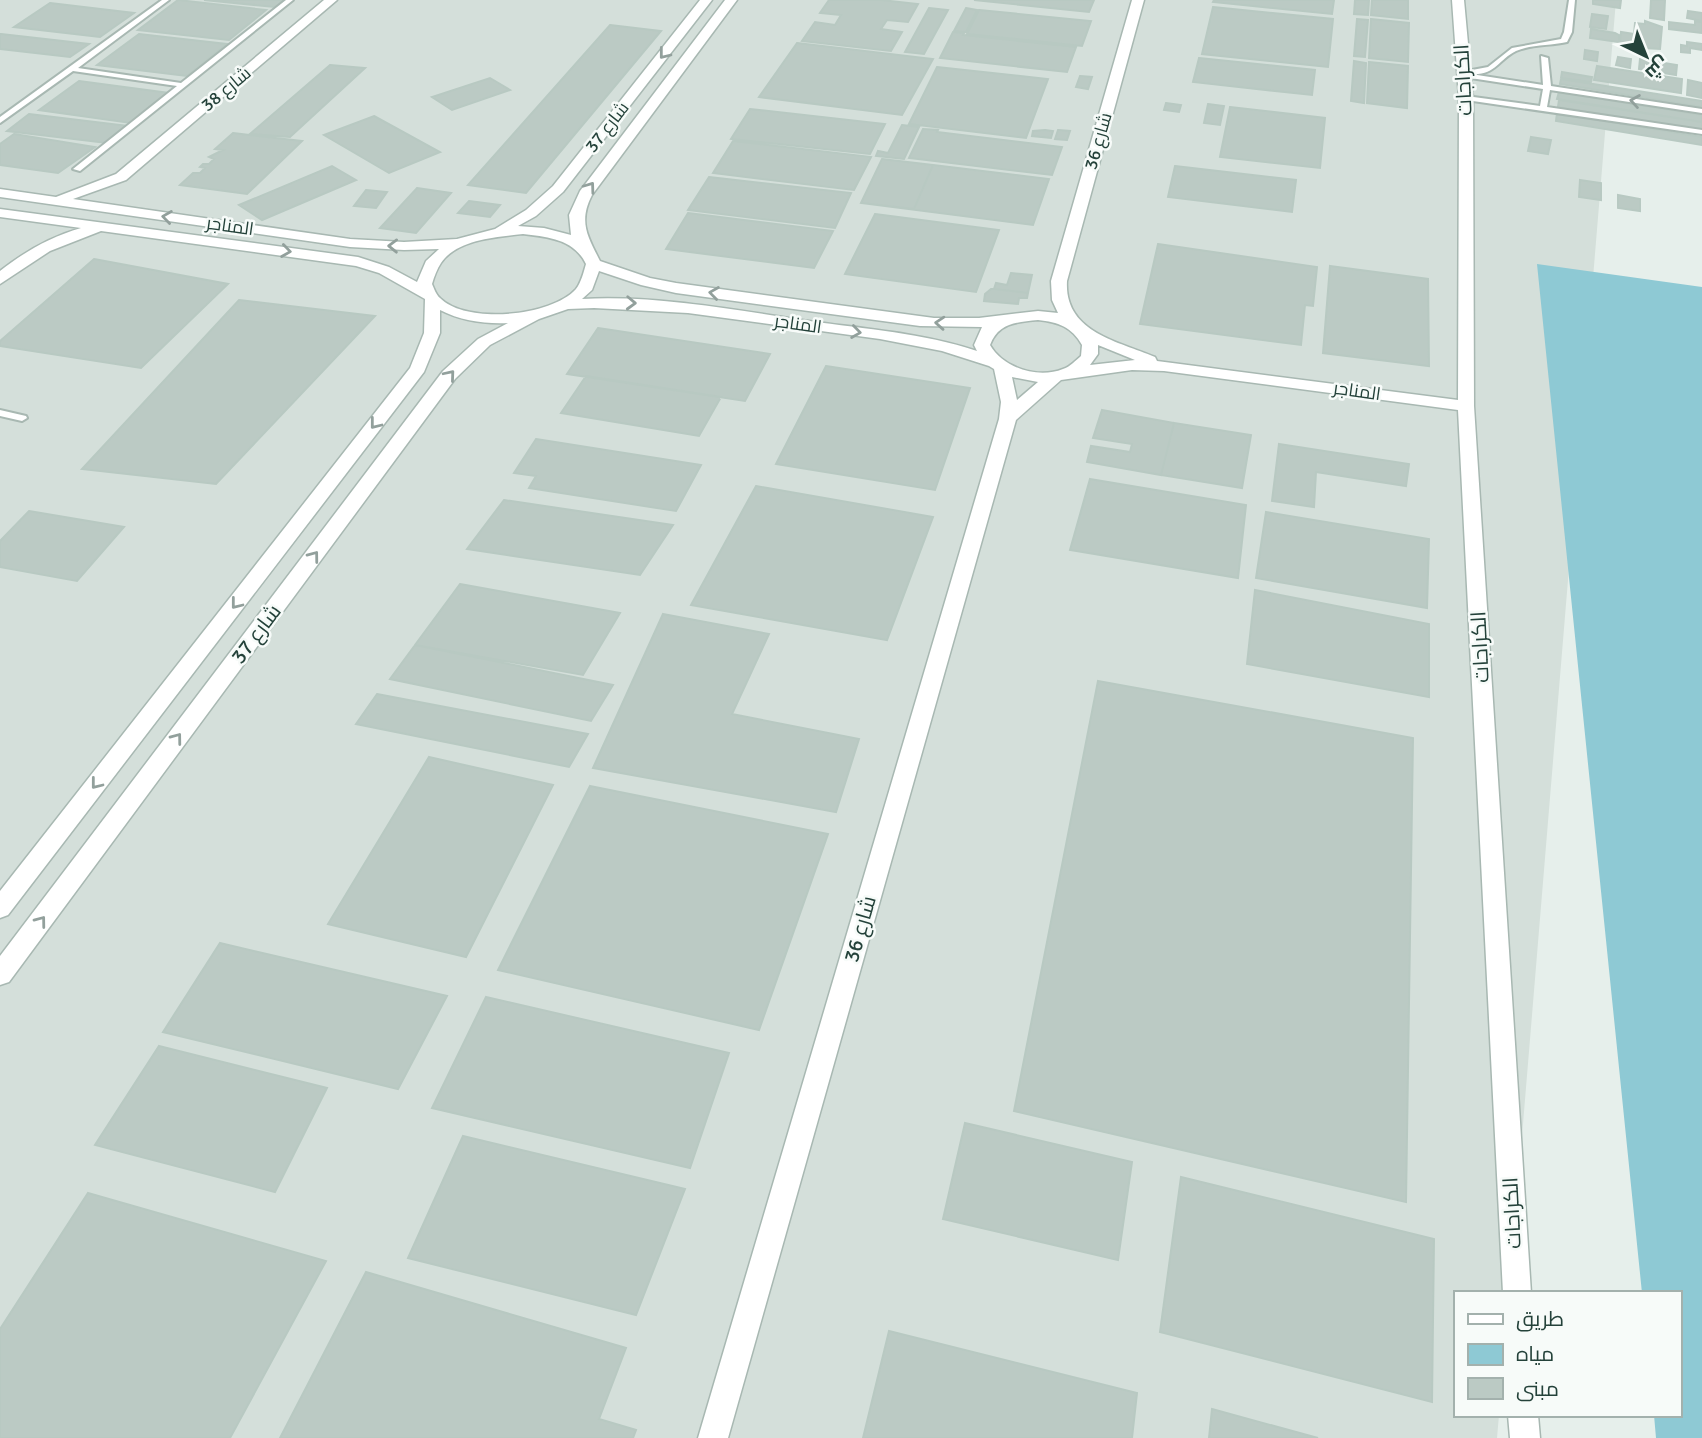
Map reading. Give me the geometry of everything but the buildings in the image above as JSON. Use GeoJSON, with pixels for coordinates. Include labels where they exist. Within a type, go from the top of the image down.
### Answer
{"type":"FeatureCollection","features":[{"type":"Feature","properties":{"kind":"street","name":"شارع 38"},"geometry":{"type":"LineString","coordinates":[[51,200],[89,191],[121,177],[331,0]]}},
{"type":"Feature","properties":{"kind":"street","name":"شارع 37"},"geometry":{"type":"LineString","coordinates":[[491,233],[531,213],[552,195],[706,0]]}},
{"type":"Feature","properties":{"kind":"street","name":"شارع 37"},"geometry":{"type":"LineString","coordinates":[[594,264],[577,235],[577,207],[731,0]]}},
{"type":"Feature","properties":{"kind":"street","name":"شارع 36"},"geometry":{"type":"LineString","coordinates":[[1008,419],[1037,389],[1083,364],[1090,355],[1091,344],[1062,310],[1059,281],[1138,0]]}},
{"type":"Feature","properties":{"kind":"street","name":"الكراجات"},"geometry":{"type":"LineString","coordinates":[[1458,0],[1466,98],[1466,406],[1517,1291]]}},
{"type":"Feature","properties":{"kind":"street"},"geometry":{"type":"LineString","coordinates":[[121,177],[119,195],[129,211]]}},
{"type":"Feature","properties":{"kind":"street","name":"المناجر"},"geometry":{"type":"LineString","coordinates":[[0,193],[350,243],[404,246],[461,243]]}},
{"type":"Feature","properties":{"kind":"street","name":"المناجر"},"geometry":{"type":"LineString","coordinates":[[0,213],[358,262],[396,275],[441,307],[466,317],[498,320],[533,316]]}},
{"type":"Feature","properties":{"kind":"street"},"geometry":{"type":"LineString","coordinates":[[25,216],[36,233],[33,252]]}},
{"type":"Feature","properties":{"kind":"street"},"geometry":{"type":"LineString","coordinates":[[0,279],[33,252],[67,237],[104,227]]}},
{"type":"Feature","properties":{"kind":"street"},"geometry":{"type":"LineString","coordinates":[[461,243],[491,233],[523,230],[553,233],[586,249]]}},
{"type":"Feature","properties":{"kind":"street","name":"شارع 37"},"geometry":{"type":"LineString","coordinates":[[0,908],[418,369],[432,333],[425,275],[437,257],[461,243]]}},
{"type":"Feature","properties":{"kind":"street"},"geometry":{"type":"LineString","coordinates":[[533,316],[562,305],[584,290],[594,273],[594,264]]}},
{"type":"Feature","properties":{"kind":"street","name":"المناجر"},"geometry":{"type":"LineString","coordinates":[[594,264],[646,282],[676,288],[920,321],[969,323],[1012,317],[1050,317],[1164,366]]}},
{"type":"Feature","properties":{"kind":"street"},"geometry":{"type":"LineString","coordinates":[[1012,317],[1041,300],[1059,281]]}},
{"type":"Feature","properties":{"kind":"street","name":"المناجر"},"geometry":{"type":"LineString","coordinates":[[562,305],[597,302],[666,305],[939,344],[1037,377],[1101,368],[1164,366],[1466,406]]}},
{"type":"Feature","properties":{"kind":"street","name":"شارع 37"},"geometry":{"type":"LineString","coordinates":[[0,975],[449,375],[484,342],[533,316]]}},
{"type":"Feature","properties":{"kind":"street","name":"شارع 36"},"geometry":{"type":"LineString","coordinates":[[713,1438],[1008,419],[1009,402],[996,365],[982,352],[981,342],[985,332],[1012,317]]}},
{"type":"Feature","properties":{"kind":"street"},"geometry":{"type":"LineString","coordinates":[[1524,1417],[1525,1438]]}},
{"type":"Feature","properties":{"kind":"lane"},"geometry":{"type":"LineString","coordinates":[[0,121],[166,0]]}},
{"type":"Feature","properties":{"kind":"lane"},"geometry":{"type":"LineString","coordinates":[[77,169],[290,0]]}},
{"type":"Feature","properties":{"kind":"lane"},"geometry":{"type":"LineString","coordinates":[[1464,73],[1488,71],[1514,50],[1564,40],[1568,32],[1572,0]]}},
{"type":"Feature","properties":{"kind":"lane"},"geometry":{"type":"LineString","coordinates":[[1543,109],[1547,88],[1544,58]]}},
{"type":"Feature","properties":{"kind":"lane"},"geometry":{"type":"LineString","coordinates":[[71,69],[183,85]]}},
{"type":"Feature","properties":{"kind":"lane"},"geometry":{"type":"LineString","coordinates":[[1464,73],[1702,111]]}},
{"type":"Feature","properties":{"kind":"lane"},"geometry":{"type":"LineString","coordinates":[[1466,98],[1702,132]]}},
{"type":"Feature","properties":{"kind":"lane"},"geometry":{"type":"LineString","coordinates":[[0,413],[22,418]]}},
{"type":"Feature","properties":{"kind":"shaded area"},"geometry":{"type":"Polygon","coordinates":[[[0,0],[1616,0],[1509,1291],[1454,1291],[1454,1417],[1499,1417],[1497,1438],[0,1438],[0,0]]]}},
{"type":"Feature","properties":{"kind":"water"},"geometry":{"type":"Polygon","coordinates":[[[1537,264],[1702,287],[1702,1438],[1656,1438],[1654,1417],[1681,1417],[1681,1291],[1642,1291],[1537,264]]]}}]}
